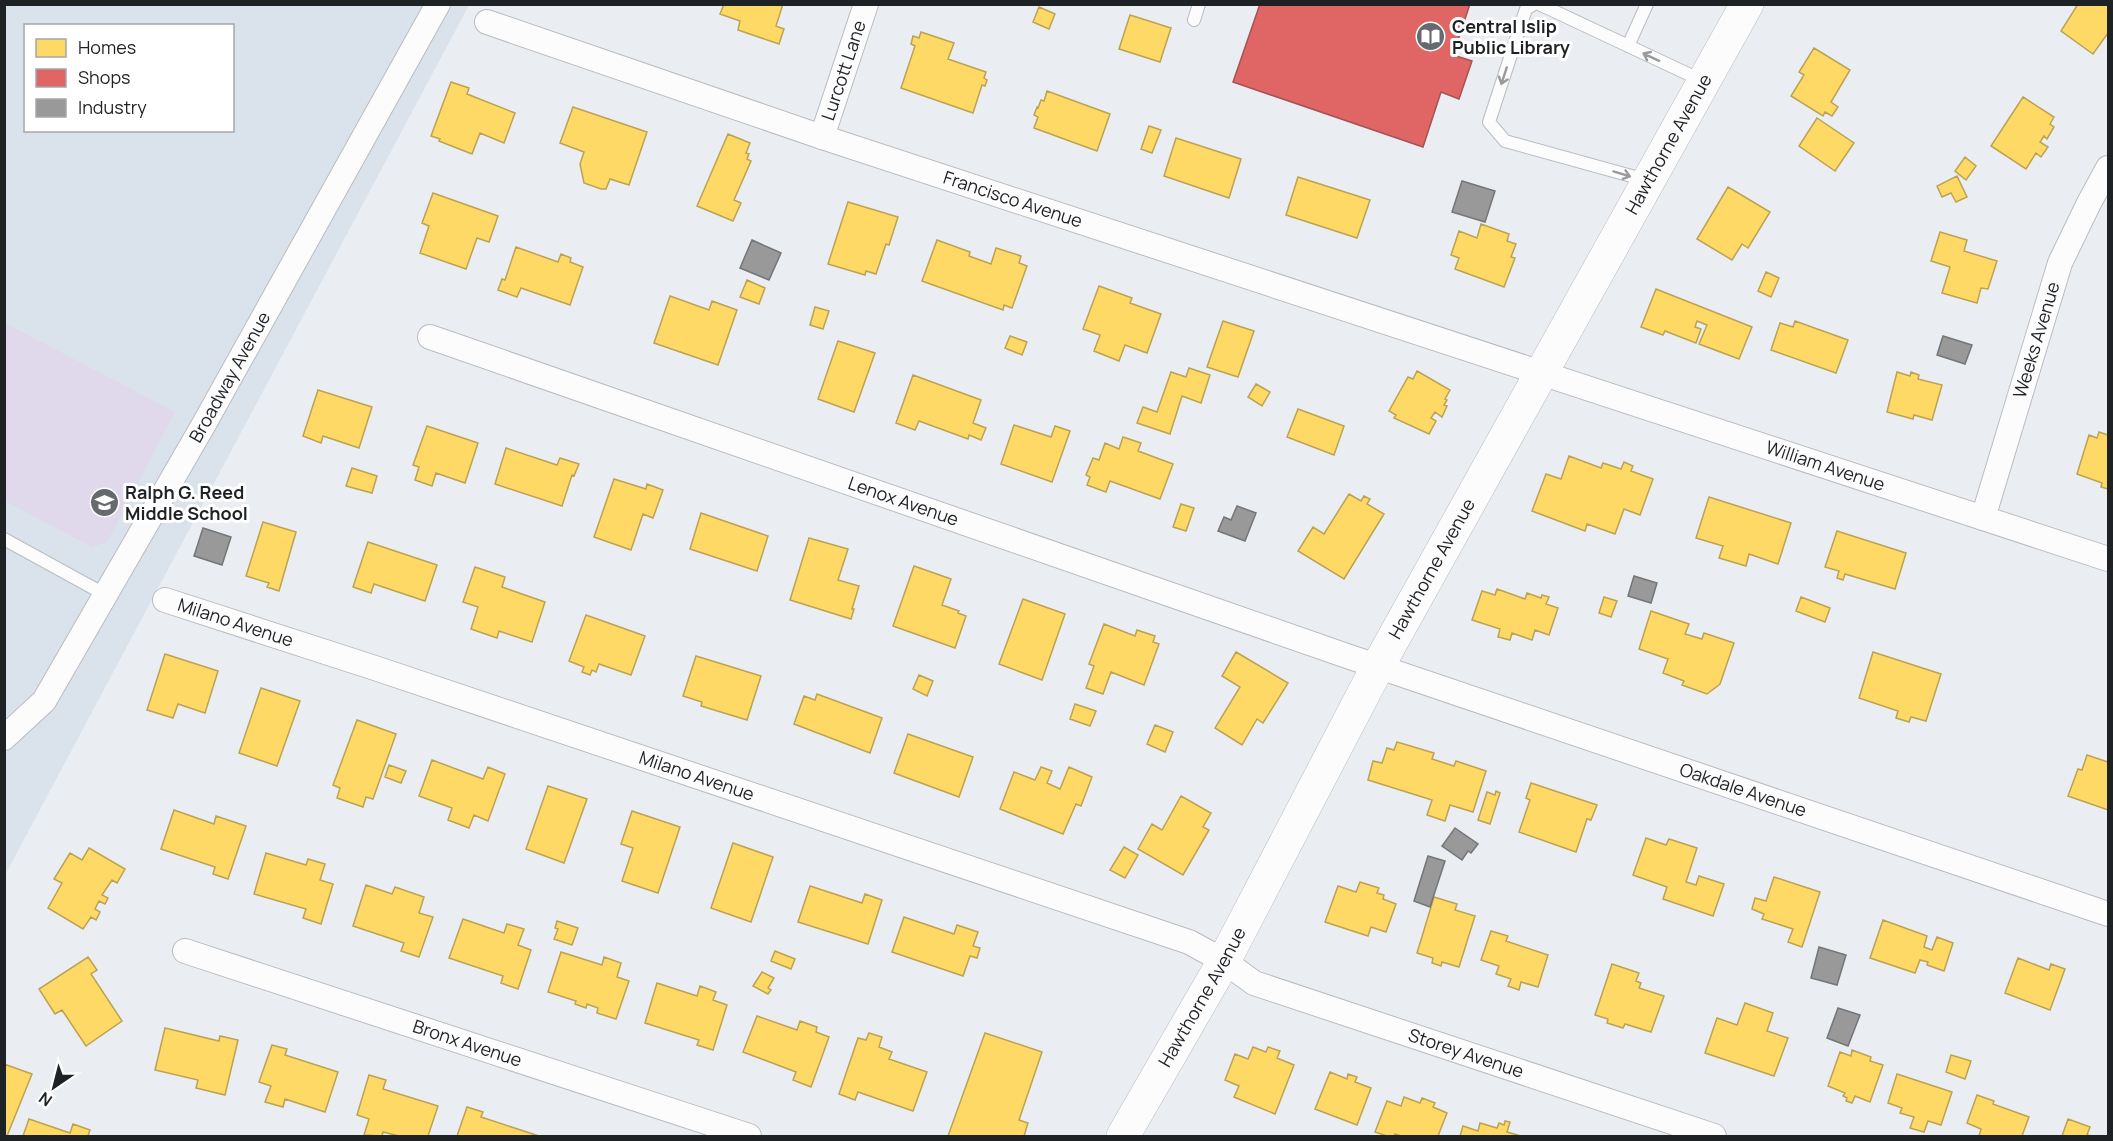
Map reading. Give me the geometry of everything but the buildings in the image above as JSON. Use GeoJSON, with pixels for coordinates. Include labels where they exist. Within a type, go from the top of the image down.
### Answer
{"type":"FeatureCollection","features":[{"type":"Feature","properties":{"kind":"street","name":"Broadway Avenue"},"geometry":{"type":"LineString","coordinates":[[4,738],[44,701],[204,424],[438,4]]}},
{"type":"Feature","properties":{"kind":"street","name":"Lurcott Lane"},"geometry":{"type":"LineString","coordinates":[[822,137],[866,4]]}},
{"type":"Feature","properties":{"kind":"street","name":"Hawthorne Avenue"},"geometry":{"type":"LineString","coordinates":[[1123,1137],[1224,961],[1378,666],[1747,4]]}},
{"type":"Feature","properties":{"kind":"street","name":"Francisco Avenue"},"geometry":{"type":"LineString","coordinates":[[487,22],[822,137],[1542,373]]}},
{"type":"Feature","properties":{"kind":"street","name":"Weeks Avenue"},"geometry":{"type":"LineString","coordinates":[[1983,518],[2060,262],[2109,168]]}},
{"type":"Feature","properties":{"kind":"street","name":"Lenox Avenue"},"geometry":{"type":"LineString","coordinates":[[430,337],[1378,666]]}},
{"type":"Feature","properties":{"kind":"street","name":"William Avenue"},"geometry":{"type":"LineString","coordinates":[[1542,373],[2109,559]]}},
{"type":"Feature","properties":{"kind":"street","name":"Milano Avenue"},"geometry":{"type":"LineString","coordinates":[[165,600],[401,676],[1189,942],[1224,961]]}},
{"type":"Feature","properties":{"kind":"street","name":"Oakdale Avenue"},"geometry":{"type":"LineString","coordinates":[[1378,666],[2109,914]]}},
{"type":"Feature","properties":{"kind":"street","name":"Bronx Avenue"},"geometry":{"type":"LineString","coordinates":[[185,951],[748,1137]]}},
{"type":"Feature","properties":{"kind":"street","name":"Storey Avenue"},"geometry":{"type":"LineString","coordinates":[[1224,961],[1254,982],[1714,1137]]}},
{"type":"Feature","properties":{"kind":"lane"},"geometry":{"type":"LineString","coordinates":[[1194,20],[1199,4]]}},
{"type":"Feature","properties":{"kind":"lane"},"geometry":{"type":"LineString","coordinates":[[1628,46],[1647,4]]}},
{"type":"Feature","properties":{"kind":"lane"},"geometry":{"type":"LineString","coordinates":[[1649,181],[1505,141],[1489,122],[1526,9],[1534,5],[1563,10],[1628,46],[1704,81]]}},
{"type":"Feature","properties":{"kind":"lane"},"geometry":{"type":"LineString","coordinates":[[4,539],[106,595]]}},
{"type":"Feature","properties":{"kind":"shaded area","name":"Ralph G. Reed Middle School"},"geometry":{"type":"Polygon","coordinates":[[[5,5],[469,5],[5,875],[5,5]]]}},
{"type":"Feature","properties":{"kind":"shaded area"},"geometry":{"type":"Polygon","coordinates":[[[5,323],[175,412],[107,542],[92,547],[5,501],[5,323]]]}},
{"type":"Feature","properties":{"kind":"place","name":"Central Islip Public Library"},"geometry":{"type":"Point","coordinates":[1431,37]}},
{"type":"Feature","properties":{"kind":"place","name":"Ralph G. Reed Middle School"},"geometry":{"type":"Point","coordinates":[104,503]}}]}
